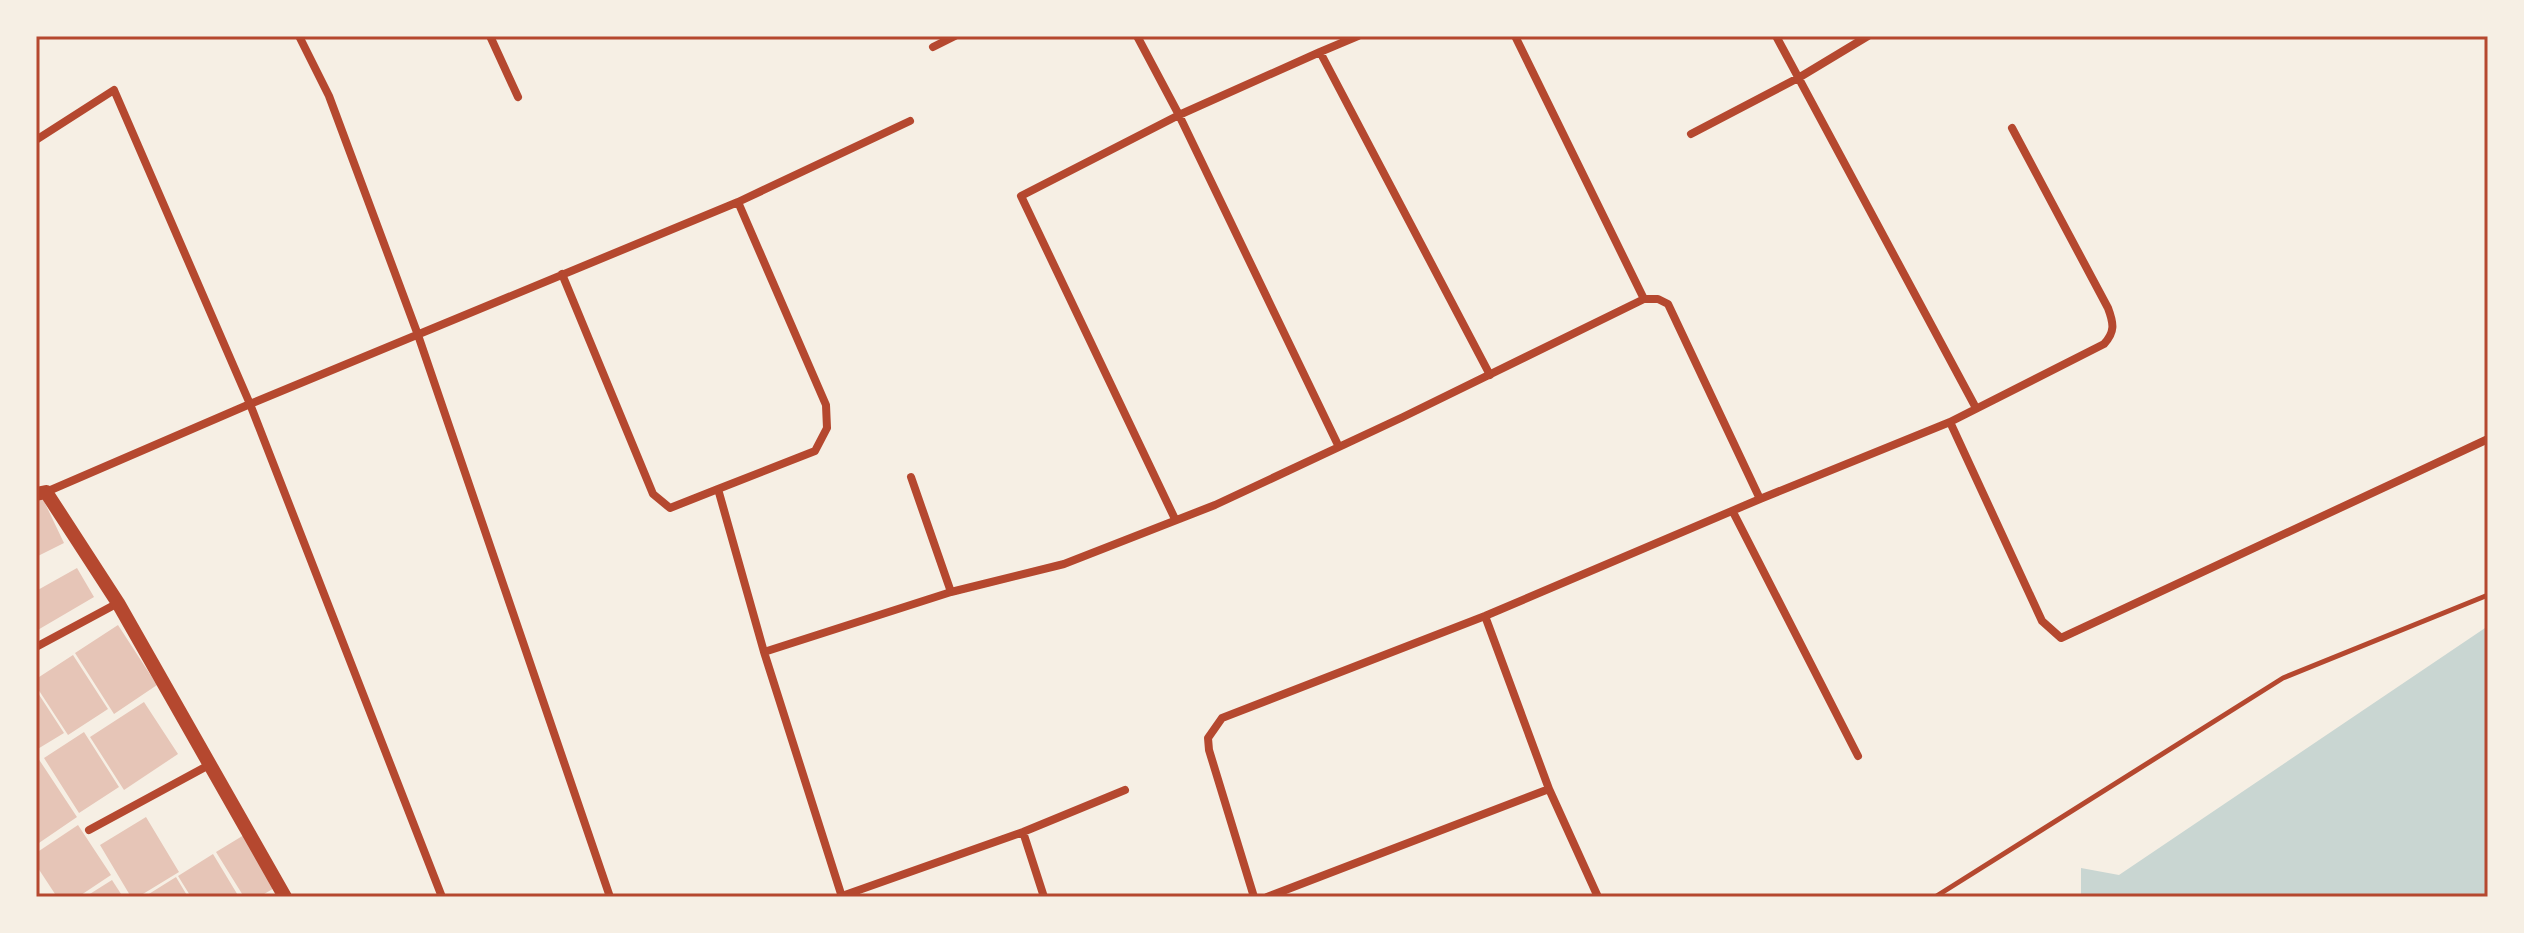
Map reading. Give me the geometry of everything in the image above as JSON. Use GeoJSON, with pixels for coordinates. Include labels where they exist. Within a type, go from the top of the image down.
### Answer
{"type":"FeatureCollection","features":[{"type":"Feature","properties":{"kind":"street"},"geometry":{"type":"LineString","coordinates":[[299,36],[329,96],[418,335],[610,897]]}},
{"type":"Feature","properties":{"kind":"street"},"geometry":{"type":"LineString","coordinates":[[490,36],[518,97]]}},
{"type":"Feature","properties":{"kind":"street"},"geometry":{"type":"LineString","coordinates":[[933,47],[955,36]]}},
{"type":"Feature","properties":{"kind":"street"},"geometry":{"type":"LineString","coordinates":[[1137,36],[1179,115],[1338,445]]}},
{"type":"Feature","properties":{"kind":"street"},"geometry":{"type":"LineString","coordinates":[[1175,519],[1021,196],[1179,115],[1358,36]]}},
{"type":"Feature","properties":{"kind":"street"},"geometry":{"type":"LineString","coordinates":[[1515,36],[1644,299]]}},
{"type":"Feature","properties":{"kind":"street"},"geometry":{"type":"LineString","coordinates":[[1776,36],[1976,408]]}},
{"type":"Feature","properties":{"kind":"street"},"geometry":{"type":"LineString","coordinates":[[1691,134],[1800,77],[1868,36]]}},
{"type":"Feature","properties":{"kind":"street"},"geometry":{"type":"LineString","coordinates":[[1320,52],[1490,375]]}},
{"type":"Feature","properties":{"kind":"street"},"geometry":{"type":"LineString","coordinates":[[36,140],[114,90],[250,404],[442,897]]}},
{"type":"Feature","properties":{"kind":"street"},"geometry":{"type":"LineString","coordinates":[[285,897],[118,603],[41,493],[738,202],[910,121]]}},
{"type":"Feature","properties":{"kind":"street"},"geometry":{"type":"LineString","coordinates":[[1254,897],[1209,750],[1208,738],[1222,718],[1485,616],[1950,422],[2104,344],[2112,334],[2114,322],[2012,128]]}},
{"type":"Feature","properties":{"kind":"street"},"geometry":{"type":"LineString","coordinates":[[562,274],[653,494],[670,508],[815,451],[827,428],[826,405],[738,202]]}},
{"type":"Feature","properties":{"kind":"street"},"geometry":{"type":"LineString","coordinates":[[764,652],[951,592],[1064,564],[1215,505],[1644,299],[1658,299],[1668,304],[1760,499]]}},
{"type":"Feature","properties":{"kind":"street"},"geometry":{"type":"LineString","coordinates":[[1950,422],[2042,621],[2061,638],[2488,439]]}},
{"type":"Feature","properties":{"kind":"street"},"geometry":{"type":"LineString","coordinates":[[911,477],[951,592]]}},
{"type":"Feature","properties":{"kind":"street"},"geometry":{"type":"LineString","coordinates":[[718,489],[764,652],[842,896],[1023,832],[1125,790]]}},
{"type":"Feature","properties":{"kind":"street"},"geometry":{"type":"LineString","coordinates":[[1733,512],[1858,756]]}},
{"type":"Feature","properties":{"kind":"street"},"geometry":{"type":"LineString","coordinates":[[36,647],[118,603]]}},
{"type":"Feature","properties":{"kind":"street"},"geometry":{"type":"LineString","coordinates":[[1485,616],[1549,789],[1598,897]]}},
{"type":"Feature","properties":{"kind":"street"},"geometry":{"type":"LineString","coordinates":[[89,830],[209,765]]}},
{"type":"Feature","properties":{"kind":"street"},"geometry":{"type":"LineString","coordinates":[[1267,897],[1549,789]]}},
{"type":"Feature","properties":{"kind":"street"},"geometry":{"type":"LineString","coordinates":[[1023,832],[1044,897]]}},
{"type":"Feature","properties":{"kind":"path"},"geometry":{"type":"LineString","coordinates":[[1935,897],[2283,678],[2488,595]]}},
{"type":"Feature","properties":{"kind":"shaded area"},"geometry":{"type":"Polygon","coordinates":[[[2488,626],[2488,897],[2081,897],[2081,868],[2119,875],[2488,626]]]}},
{"type":"Feature","properties":{"kind":"building"},"geometry":{"type":"Polygon","coordinates":[[[42,497],[64,543],[36,557],[36,500],[42,497]]]}},
{"type":"Feature","properties":{"kind":"building"},"geometry":{"type":"Polygon","coordinates":[[[77,568],[94,597],[36,631],[36,591],[77,568]]]}},
{"type":"Feature","properties":{"kind":"building"},"geometry":{"type":"Polygon","coordinates":[[[118,625],[157,685],[114,714],[75,653],[118,625]]]}},
{"type":"Feature","properties":{"kind":"building"},"geometry":{"type":"Polygon","coordinates":[[[73,655],[108,709],[68,735],[36,686],[36,679],[73,655]]]}},
{"type":"Feature","properties":{"kind":"building"},"geometry":{"type":"Polygon","coordinates":[[[36,690],[64,733],[36,750],[36,690]]]}},
{"type":"Feature","properties":{"kind":"building"},"geometry":{"type":"Polygon","coordinates":[[[144,702],[178,754],[124,790],[90,737],[144,702]]]}},
{"type":"Feature","properties":{"kind":"building"},"geometry":{"type":"Polygon","coordinates":[[[84,732],[119,787],[79,813],[44,758],[84,732]]]}},
{"type":"Feature","properties":{"kind":"building"},"geometry":{"type":"Polygon","coordinates":[[[36,755],[77,817],[36,845],[36,755]]]}},
{"type":"Feature","properties":{"kind":"building"},"geometry":{"type":"Polygon","coordinates":[[[146,817],[179,872],[138,897],[131,897],[100,845],[146,817]]]}},
{"type":"Feature","properties":{"kind":"building"},"geometry":{"type":"Polygon","coordinates":[[[78,825],[111,875],[78,897],[57,897],[36,865],[36,853],[78,825]]]}},
{"type":"Feature","properties":{"kind":"building"},"geometry":{"type":"Polygon","coordinates":[[[244,835],[276,887],[259,897],[244,897],[216,852],[244,835]]]}},
{"type":"Feature","properties":{"kind":"building"},"geometry":{"type":"Polygon","coordinates":[[[213,854],[239,897],[191,897],[178,876],[213,854]]]}},
{"type":"Feature","properties":{"kind":"building"},"geometry":{"type":"Polygon","coordinates":[[[176,877],[188,897],[144,897],[176,877]]]}},
{"type":"Feature","properties":{"kind":"building"},"geometry":{"type":"Polygon","coordinates":[[[112,880],[123,897],[85,897],[112,880]]]}}]}
